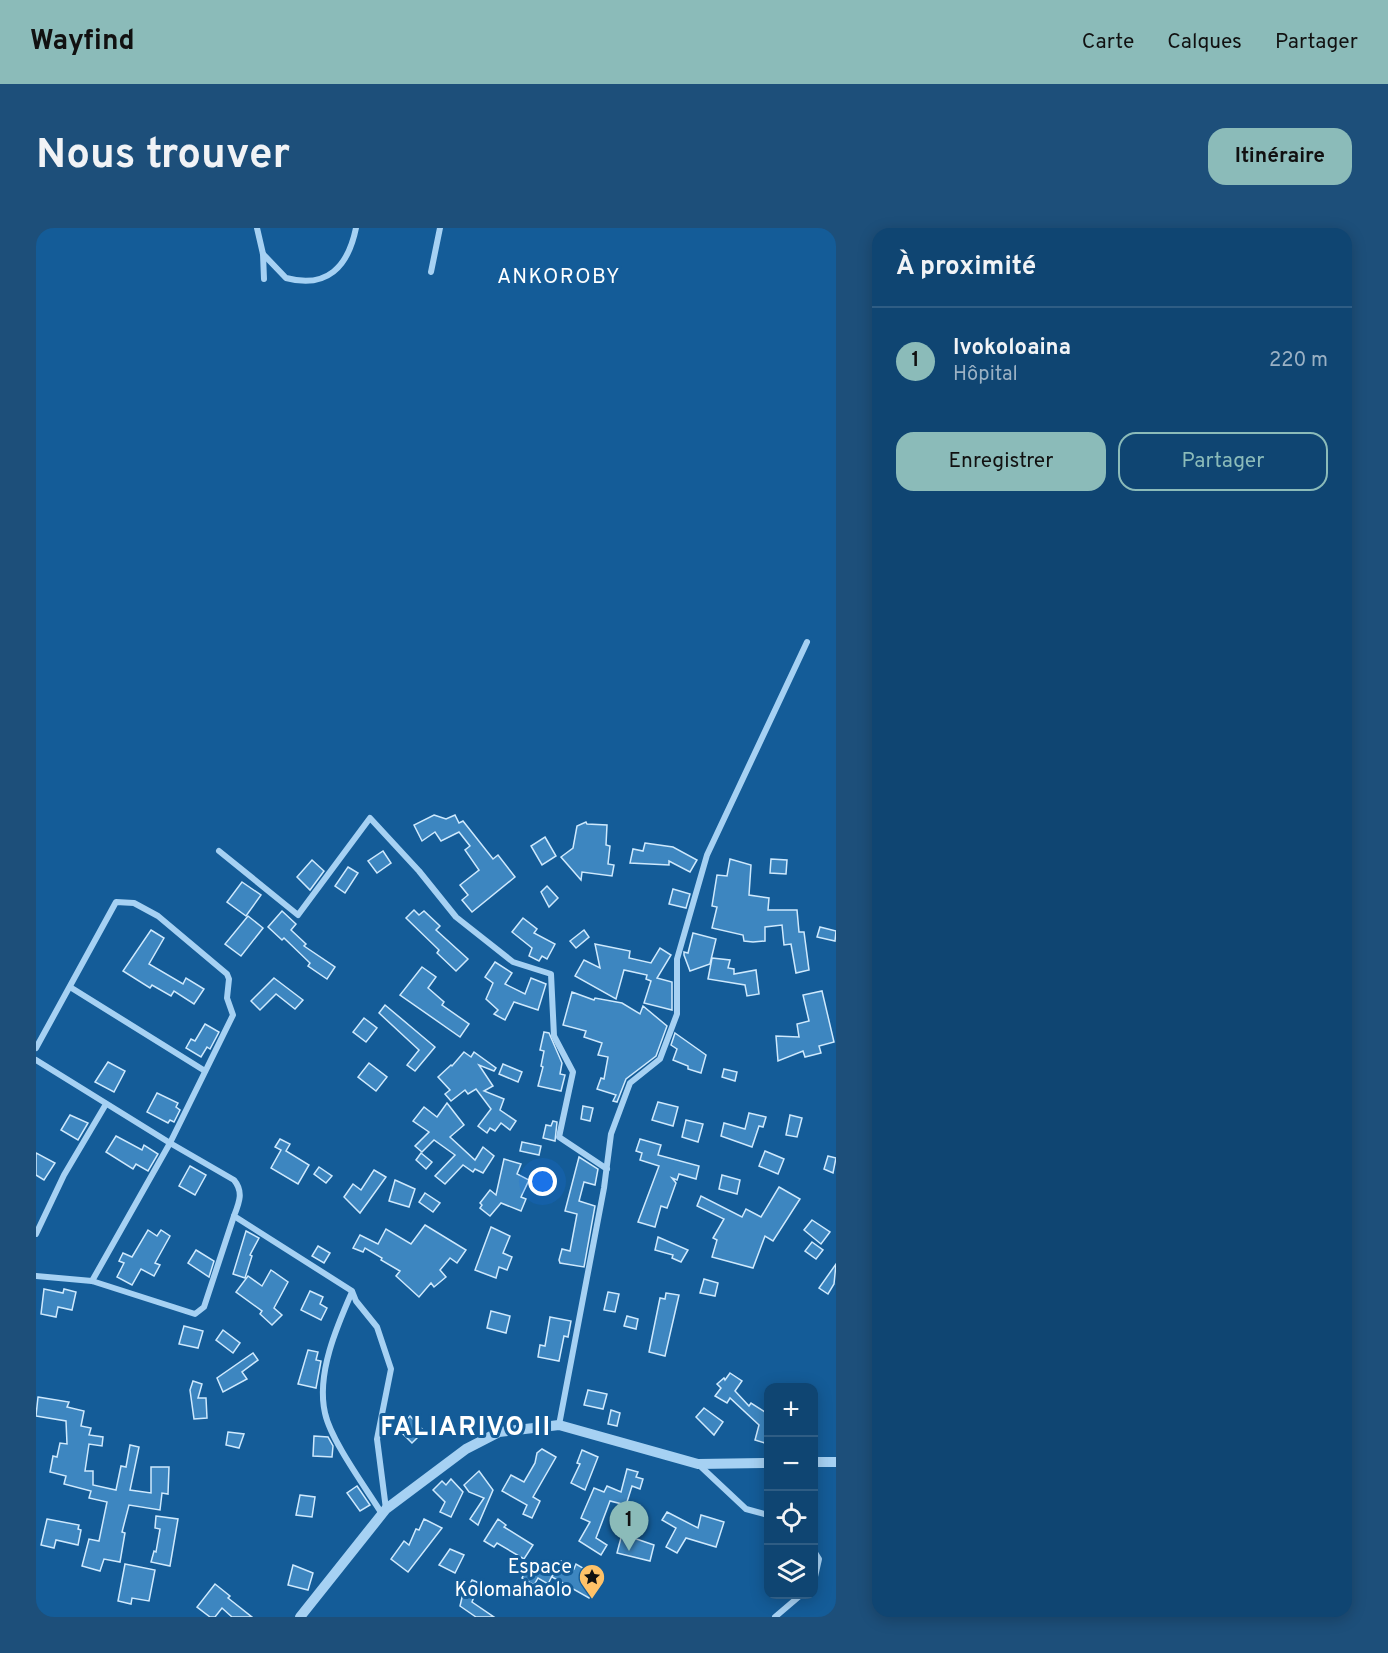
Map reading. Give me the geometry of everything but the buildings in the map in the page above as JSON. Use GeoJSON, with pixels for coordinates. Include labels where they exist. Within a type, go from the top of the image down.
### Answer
{"type":"FeatureCollection","features":[{"type":"Feature","properties":{"kind":"street"},"geometry":{"type":"LineString","coordinates":[[257,228],[263,254],[264,279]]}},
{"type":"Feature","properties":{"kind":"street"},"geometry":{"type":"LineString","coordinates":[[263,254],[286,278],[322,279],[340,267],[353,242],[356,228]]}},
{"type":"Feature","properties":{"kind":"street"},"geometry":{"type":"LineString","coordinates":[[431,273],[441,228]]}},
{"type":"Feature","properties":{"kind":"street"},"geometry":{"type":"LineString","coordinates":[[559,1425],[612,1134],[630,1083],[660,1059],[677,1014],[677,959],[707,855],[807,642]]}},
{"type":"Feature","properties":{"kind":"street"},"geometry":{"type":"LineString","coordinates":[[219,851],[298,915],[370,818],[419,871],[456,918],[513,962],[551,974],[554,1036],[573,1072],[559,1137],[607,1169]]}},
{"type":"Feature","properties":{"kind":"street"},"geometry":{"type":"LineString","coordinates":[[36,1048],[116,902],[134,903],[158,916],[215,962],[229,979],[227,998],[233,1015],[170,1143],[92,1281]]}},
{"type":"Feature","properties":{"kind":"street"},"geometry":{"type":"LineString","coordinates":[[70,987],[205,1071]]}},
{"type":"Feature","properties":{"kind":"street"},"geometry":{"type":"LineString","coordinates":[[36,1060],[234,1180],[240,1187],[240,1199],[201,1312],[195,1314],[92,1281],[36,1276]]}},
{"type":"Feature","properties":{"kind":"street"},"geometry":{"type":"LineString","coordinates":[[36,1234],[64,1175],[106,1104]]}},
{"type":"Feature","properties":{"kind":"street"},"geometry":{"type":"LineString","coordinates":[[234,1216],[352,1291],[356,1301],[377,1327],[392,1369],[377,1439],[384,1512]]}},
{"type":"Feature","properties":{"kind":"street"},"geometry":{"type":"LineString","coordinates":[[352,1291],[329,1346],[325,1412],[335,1436],[384,1512]]}},
{"type":"Feature","properties":{"kind":"street"},"geometry":{"type":"LineString","coordinates":[[300,1617],[384,1512],[466,1449],[500,1432],[559,1425],[698,1464],[764,1463]]}},
{"type":"Feature","properties":{"kind":"street"},"geometry":{"type":"LineString","coordinates":[[818,1462],[836,1462]]}},
{"type":"Feature","properties":{"kind":"street"},"geometry":{"type":"LineString","coordinates":[[698,1464],[746,1509],[764,1514]]}},
{"type":"Feature","properties":{"kind":"street"},"geometry":{"type":"LineString","coordinates":[[775,1617],[796,1599]]}},
{"type":"Feature","properties":{"kind":"place","name":"Ivokoloaina"},"geometry":{"type":"Point","coordinates":[629,1551]}},
{"type":"Feature","properties":{"kind":"place","name":"Espace Kolomahaolo"},"geometry":{"type":"Point","coordinates":[592,1600]}},
{"type":"Feature","properties":{"kind":"district","name":"ANKOROBY"},"geometry":{"type":"Point","coordinates":[559,276]}},
{"type":"Feature","properties":{"kind":"district","name":"FALIARIVO II"},"geometry":{"type":"Point","coordinates":[466,1426]}}]}
